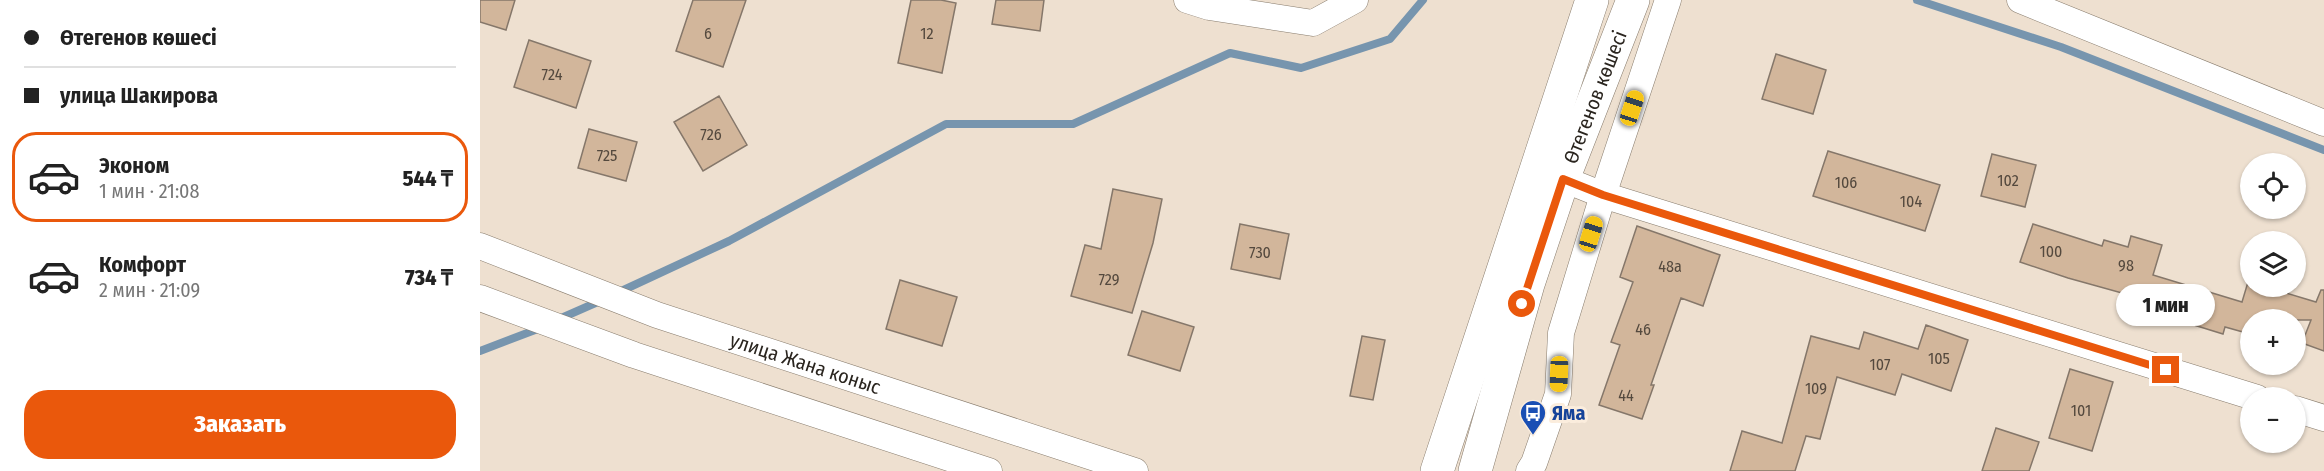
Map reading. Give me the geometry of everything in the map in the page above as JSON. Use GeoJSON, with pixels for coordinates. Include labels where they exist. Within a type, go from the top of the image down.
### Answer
{"type":"FeatureCollection","features":[{"type":"Feature","properties":{"kind":"main road","name":"Өтегенов көшесі"},"geometry":{"type":"LineString","coordinates":[[1437,471],[1592,0]]}},
{"type":"Feature","properties":{"kind":"main road","name":"Өтегенов көшесі"},"geometry":{"type":"LineString","coordinates":[[1475,471],[1528,284],[1563,179],[1633,0]]}},
{"type":"Feature","properties":{"kind":"street"},"geometry":{"type":"LineString","coordinates":[[1187,0],[1209,7],[1312,23],[1355,0]]}},
{"type":"Feature","properties":{"kind":"street"},"geometry":{"type":"LineString","coordinates":[[1529,471],[1534,463],[1558,394],[1561,333],[1603,195],[1668,0]]}},
{"type":"Feature","properties":{"kind":"street"},"geometry":{"type":"LineString","coordinates":[[2020,0],[2047,5],[2324,123]]}},
{"type":"Feature","properties":{"kind":"street"},"geometry":{"type":"LineString","coordinates":[[1563,179],[1603,195],[2240,393]]}},
{"type":"Feature","properties":{"kind":"street","name":"улица Жана коныс"},"geometry":{"type":"LineString","coordinates":[[480,246],[657,315],[1135,471]]}},
{"type":"Feature","properties":{"kind":"street"},"geometry":{"type":"LineString","coordinates":[[480,298],[634,355],[989,471]]}},
{"type":"Feature","properties":{"kind":"street"},"geometry":{"type":"LineString","coordinates":[[2306,412],[2324,418]]}},
{"type":"Feature","properties":{"kind":"building"},"geometry":{"type":"Polygon","coordinates":[[[480,0],[515,0],[506,30],[480,22],[480,0]]]}},
{"type":"Feature","properties":{"kind":"building"},"geometry":{"type":"Polygon","coordinates":[[[693,0],[746,0],[723,67],[676,51],[693,0]]]}},
{"type":"Feature","properties":{"kind":"building"},"geometry":{"type":"Polygon","coordinates":[[[911,0],[941,0],[956,3],[942,73],[898,63],[911,0]]]}},
{"type":"Feature","properties":{"kind":"building"},"geometry":{"type":"Polygon","coordinates":[[[996,0],[1044,0],[1040,31],[992,24],[996,0]]]}},
{"type":"Feature","properties":{"kind":"building"},"geometry":{"type":"Polygon","coordinates":[[[529,40],[591,61],[576,108],[514,87],[529,40]]]}},
{"type":"Feature","properties":{"kind":"building"},"geometry":{"type":"Polygon","coordinates":[[[1776,54],[1826,70],[1813,114],[1762,99],[1776,54]]]}},
{"type":"Feature","properties":{"kind":"building"},"geometry":{"type":"Polygon","coordinates":[[[719,96],[747,145],[703,171],[674,122],[719,96]]]}},
{"type":"Feature","properties":{"kind":"building"},"geometry":{"type":"Polygon","coordinates":[[[589,129],[637,142],[626,181],[578,168],[589,129]]]}},
{"type":"Feature","properties":{"kind":"building"},"geometry":{"type":"Polygon","coordinates":[[[1828,151],[1940,185],[1925,231],[1813,196],[1828,151]]]}},
{"type":"Feature","properties":{"kind":"building"},"geometry":{"type":"Polygon","coordinates":[[[1992,154],[2036,165],[2025,207],[1981,196],[1992,154]]]}},
{"type":"Feature","properties":{"kind":"building"},"geometry":{"type":"Polygon","coordinates":[[[1113,189],[1162,199],[1153,243],[1132,313],[1071,296],[1085,245],[1101,249],[1113,189]]]}},
{"type":"Feature","properties":{"kind":"building"},"geometry":{"type":"Polygon","coordinates":[[[1240,224],[1289,234],[1280,279],[1231,269],[1240,224]]]}},
{"type":"Feature","properties":{"kind":"building"},"geometry":{"type":"Polygon","coordinates":[[[2033,224],[2102,246],[2104,240],[2128,247],[2131,236],[2162,245],[2153,275],[2242,302],[2244,297],[2299,297],[2316,302],[2321,290],[2324,290],[2324,351],[2306,344],[2306,333],[2311,320],[2306,320],[2306,309],[2240,309],[2240,331],[2225,327],[2223,334],[2155,313],[2158,303],[2020,262],[2033,224]]]}},
{"type":"Feature","properties":{"kind":"building"},"geometry":{"type":"Polygon","coordinates":[[[1637,226],[1720,255],[1703,306],[1681,298],[1651,385],[1654,385],[1642,419],[1599,405],[1620,345],[1611,342],[1633,282],[1620,277],[1637,226]]]}},
{"type":"Feature","properties":{"kind":"building"},"geometry":{"type":"Polygon","coordinates":[[[900,280],[957,297],[942,346],[886,329],[900,280]]]}},
{"type":"Feature","properties":{"kind":"building"},"geometry":{"type":"Polygon","coordinates":[[[1142,311],[1194,327],[1180,371],[1128,355],[1142,311]]]}},
{"type":"Feature","properties":{"kind":"building"},"geometry":{"type":"Polygon","coordinates":[[[1926,325],[1968,340],[1951,391],[1902,374],[1895,395],[1837,377],[1820,439],[1806,436],[1795,471],[1730,471],[1742,431],[1782,443],[1811,336],[1859,349],[1864,332],[1918,349],[1926,325]]]}},
{"type":"Feature","properties":{"kind":"building"},"geometry":{"type":"Polygon","coordinates":[[[1362,336],[1385,340],[1373,400],[1350,396],[1362,336]]]}},
{"type":"Feature","properties":{"kind":"building"},"geometry":{"type":"Polygon","coordinates":[[[2070,369],[2113,382],[2092,451],[2049,438],[2070,369]]]}},
{"type":"Feature","properties":{"kind":"building"},"geometry":{"type":"Polygon","coordinates":[[[1996,428],[2039,442],[2029,471],[1982,471],[1996,428]]]}},
{"type":"Feature","properties":{"kind":"waterway"},"geometry":{"type":"LineString","coordinates":[[617,293],[729,241],[946,124],[1073,124],[1230,53],[1301,68],[1390,39],[1423,0]]}},
{"type":"Feature","properties":{"kind":"waterway"},"geometry":{"type":"LineString","coordinates":[[1917,0],[2061,47],[2324,150]]}},
{"type":"Feature","properties":{"kind":"waterway"},"geometry":{"type":"LineString","coordinates":[[559,319],[600,301]]}},
{"type":"Feature","properties":{"kind":"waterway"},"geometry":{"type":"LineString","coordinates":[[480,351],[543,327]]}},
{"type":"Feature","properties":{"kind":"place","name":"Яма"},"geometry":{"type":"Point","coordinates":[1533,436]}},
{"type":"Feature","properties":{"kind":"route"},"geometry":{"type":"LineString","coordinates":[[1522,304],[1563,179],[1603,195],[2166,370]]}}]}
